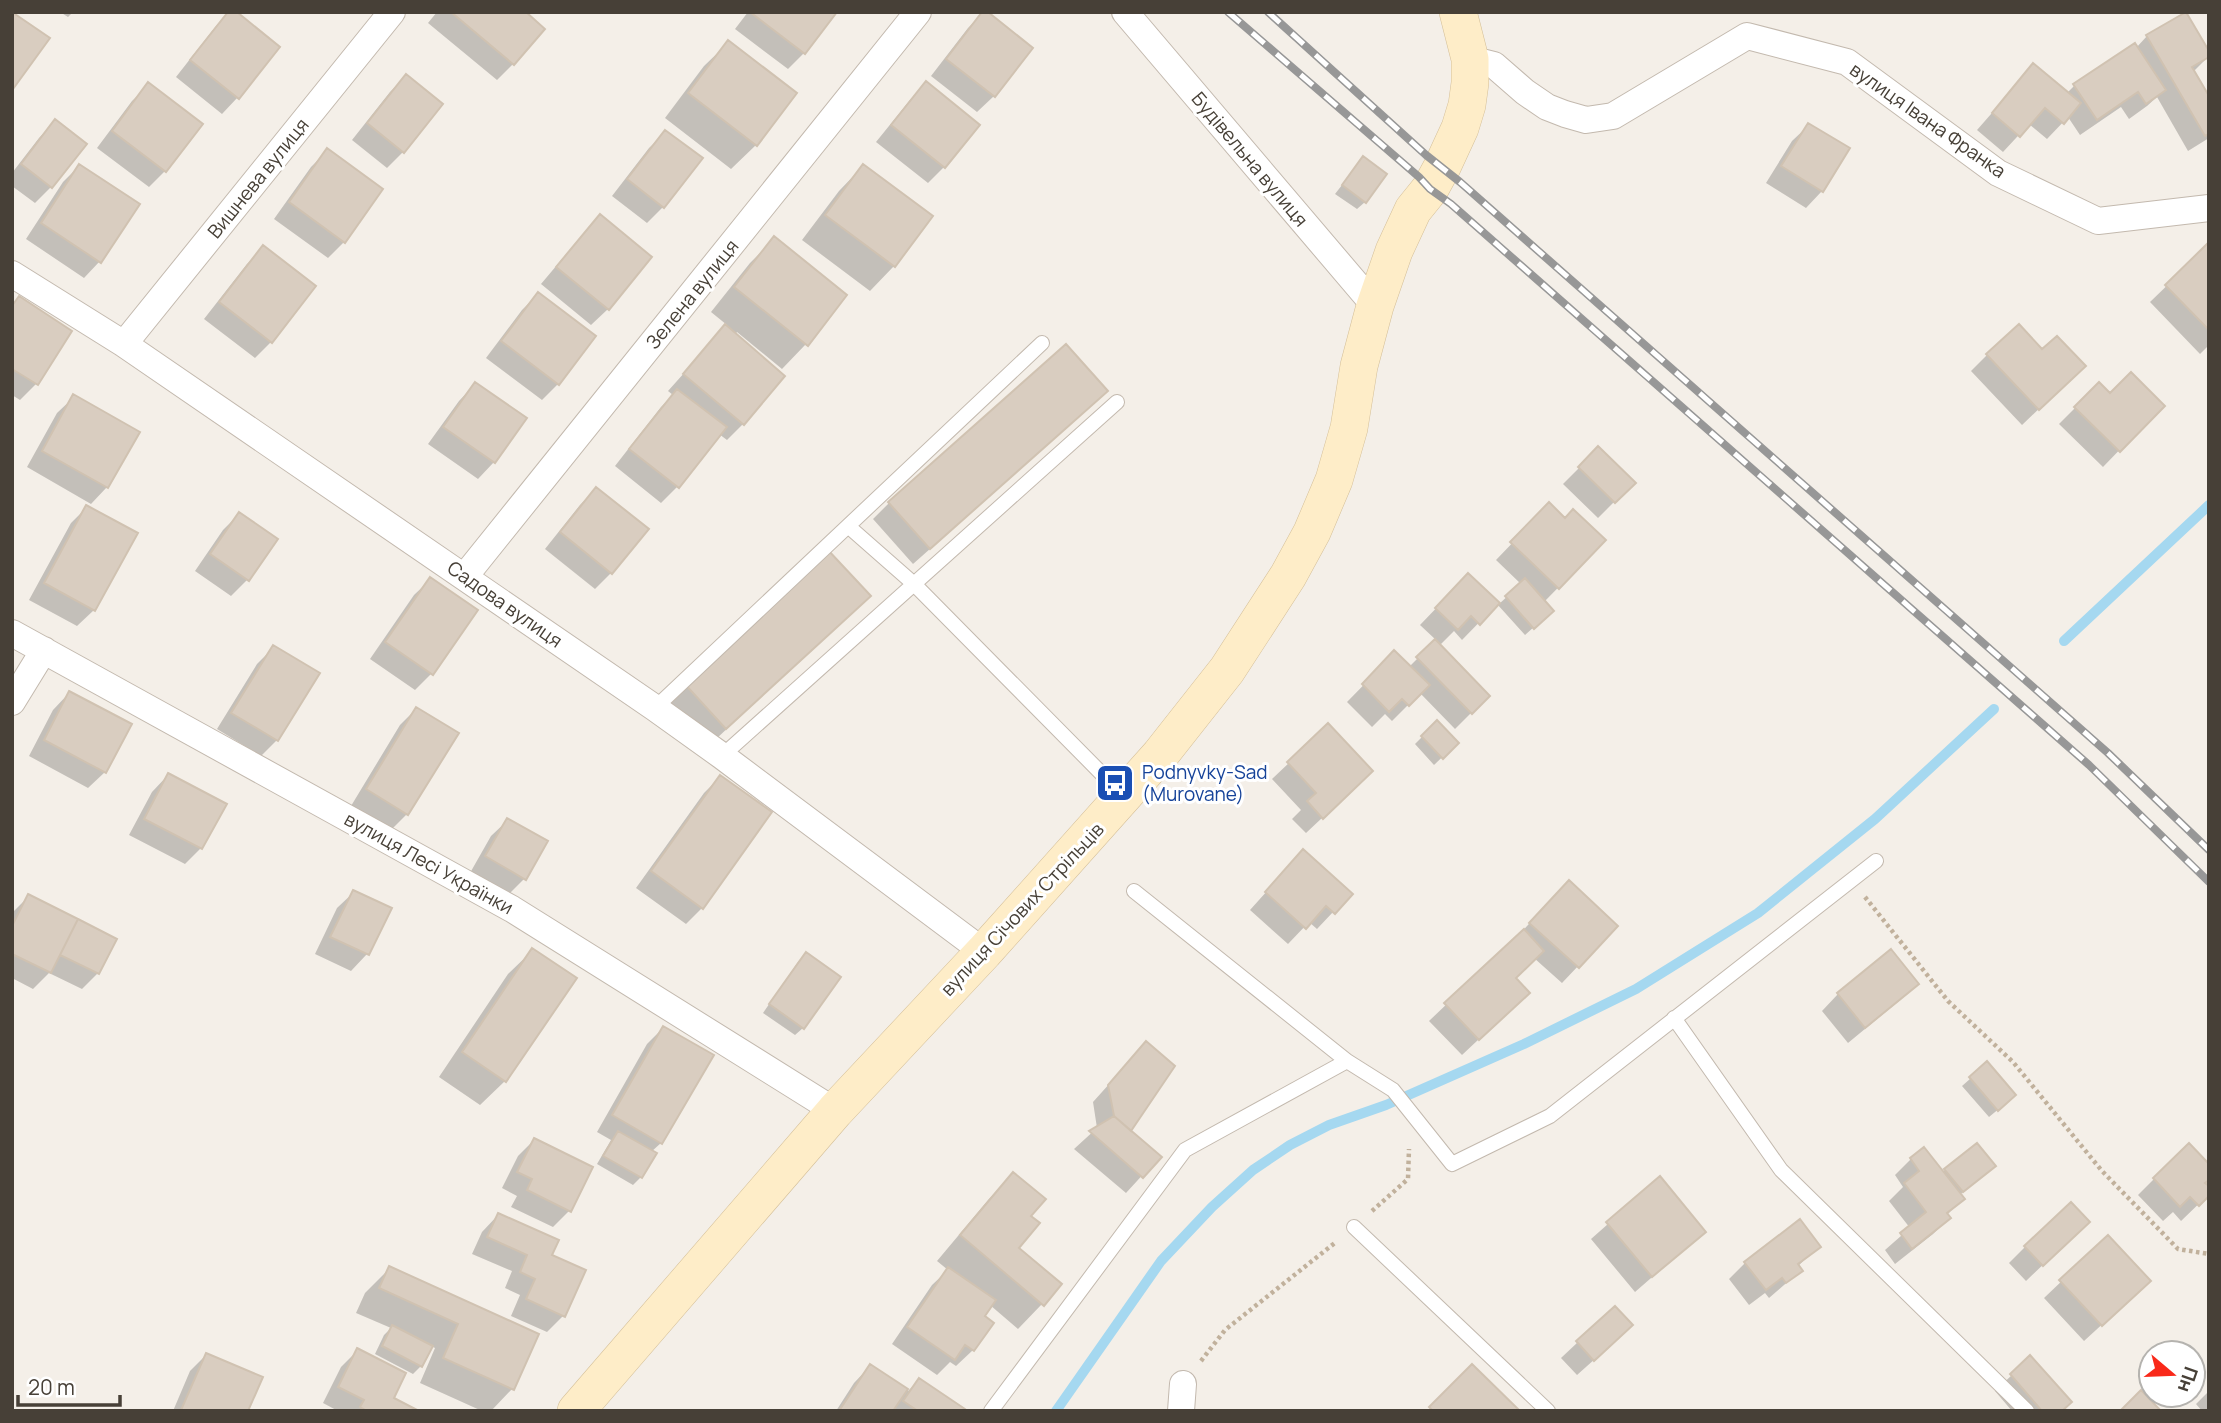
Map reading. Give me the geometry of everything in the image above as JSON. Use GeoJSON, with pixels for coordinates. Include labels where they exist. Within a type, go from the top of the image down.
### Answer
{"type":"FeatureCollection","features":[{"type":"Feature","properties":{"kind":"street","name":"Вишнева вулиця"},"geometry":{"type":"LineString","coordinates":[[124,344],[392,12]]}},
{"type":"Feature","properties":{"kind":"street","name":"Зелена вулиця"},"geometry":{"type":"LineString","coordinates":[[465,576],[918,12]]}},
{"type":"Feature","properties":{"kind":"street","name":"Будівельна вулиця"},"geometry":{"type":"LineString","coordinates":[[1125,12],[1375,306]]}},
{"type":"Feature","properties":{"kind":"street","name":"вулиця Січових Стрільців"},"geometry":{"type":"LineString","coordinates":[[576,1411],[835,1111],[984,952],[1160,755],[1227,670],[1288,576],[1312,532],[1334,480],[1349,428],[1359,366],[1375,306],[1394,251],[1413,211],[1430,190],[1460,128],[1467,105],[1470,59],[1458,12]]}},
{"type":"Feature","properties":{"kind":"street","name":"вулиця Івана Франка"},"geometry":{"type":"LineString","coordinates":[[1470,59],[1494,65],[1547,107],[1586,120],[1613,116],[1747,36],[1847,62],[1998,173],[2098,221],[2209,208]]}},
{"type":"Feature","properties":{"kind":"street","name":"Садова вулиця"},"geometry":{"type":"LineString","coordinates":[[12,274],[124,344],[465,576],[722,756],[984,952]]}},
{"type":"Feature","properties":{"kind":"street","name":"вулиця Лесі Українки"},"geometry":{"type":"LineString","coordinates":[[12,633],[512,909],[835,1111]]}},
{"type":"Feature","properties":{"kind":"street"},"geometry":{"type":"LineString","coordinates":[[12,702],[44,650]]}},
{"type":"Feature","properties":{"kind":"street"},"geometry":{"type":"LineString","coordinates":[[1181,1411],[1183,1384]]}},
{"type":"Feature","properties":{"kind":"lane"},"geometry":{"type":"LineString","coordinates":[[654,708],[1042,344]]}},
{"type":"Feature","properties":{"kind":"lane"},"geometry":{"type":"LineString","coordinates":[[722,756],[1117,402]]}},
{"type":"Feature","properties":{"kind":"lane"},"geometry":{"type":"LineString","coordinates":[[848,526],[914,584],[1104,776]]}},
{"type":"Feature","properties":{"kind":"lane"},"geometry":{"type":"LineString","coordinates":[[1134,891],[1347,1061],[1394,1090],[1452,1164],[1550,1116],[1876,861]]}},
{"type":"Feature","properties":{"kind":"lane"},"geometry":{"type":"LineString","coordinates":[[1674,1018],[1781,1170],[2026,1411]]}},
{"type":"Feature","properties":{"kind":"lane"},"geometry":{"type":"LineString","coordinates":[[991,1411],[1185,1150],[1347,1061]]}},
{"type":"Feature","properties":{"kind":"lane"},"geometry":{"type":"LineString","coordinates":[[1354,1227],[1548,1411]]}},
{"type":"Feature","properties":{"kind":"path"},"geometry":{"type":"LineString","coordinates":[[1851,880],[1948,1001],[2013,1062],[2102,1171],[2178,1249],[2209,1254]]}},
{"type":"Feature","properties":{"kind":"path"},"geometry":{"type":"LineString","coordinates":[[1183,1384],[1225,1330],[1354,1227],[1409,1179],[1410,1110]]}},
{"type":"Feature","properties":{"kind":"building"},"geometry":{"type":"Polygon","coordinates":[[[12,12],[50,38],[13,89],[12,88],[12,12]]]}},
{"type":"Feature","properties":{"kind":"building"},"geometry":{"type":"Polygon","coordinates":[[[228,12],[237,12],[280,47],[239,99],[190,60],[228,12]]]}},
{"type":"Feature","properties":{"kind":"building"},"geometry":{"type":"Polygon","coordinates":[[[451,12],[526,12],[545,29],[514,65],[451,12]]]}},
{"type":"Feature","properties":{"kind":"building"},"geometry":{"type":"Polygon","coordinates":[[[750,12],[837,12],[805,54],[750,12]]]}},
{"type":"Feature","properties":{"kind":"building"},"geometry":{"type":"Polygon","coordinates":[[[982,12],[988,12],[1033,48],[995,97],[946,59],[982,12]]]}},
{"type":"Feature","properties":{"kind":"building"},"geometry":{"type":"Polygon","coordinates":[[[2186,12],[2209,51],[2209,57],[2192,67],[2209,96],[2209,134],[2205,136],[2146,35],[2186,12]]]}},
{"type":"Feature","properties":{"kind":"building"},"geometry":{"type":"Polygon","coordinates":[[[728,40],[797,93],[757,146],[688,93],[728,40]]]}},
{"type":"Feature","properties":{"kind":"building"},"geometry":{"type":"Polygon","coordinates":[[[2135,43],[2166,90],[2146,104],[2138,92],[2097,120],[2073,84],[2135,43]]]}},
{"type":"Feature","properties":{"kind":"building"},"geometry":{"type":"Polygon","coordinates":[[[2033,63],[2081,103],[2064,124],[2045,108],[2020,137],[1992,113],[2033,63]]]}},
{"type":"Feature","properties":{"kind":"building"},"geometry":{"type":"Polygon","coordinates":[[[406,74],[443,104],[404,153],[367,123],[406,74]]]}},
{"type":"Feature","properties":{"kind":"building"},"geometry":{"type":"Polygon","coordinates":[[[926,81],[980,125],[945,168],[891,125],[926,81]]]}},
{"type":"Feature","properties":{"kind":"building"},"geometry":{"type":"Polygon","coordinates":[[[148,82],[203,124],[166,172],[112,131],[148,82]]]}},
{"type":"Feature","properties":{"kind":"building"},"geometry":{"type":"Polygon","coordinates":[[[55,119],[87,144],[52,188],[21,164],[55,119]]]}},
{"type":"Feature","properties":{"kind":"building"},"geometry":{"type":"Polygon","coordinates":[[[1808,123],[1850,148],[1823,192],[1781,166],[1808,123]]]}},
{"type":"Feature","properties":{"kind":"building"},"geometry":{"type":"Polygon","coordinates":[[[665,130],[703,158],[664,208],[627,179],[665,130]]]}},
{"type":"Feature","properties":{"kind":"building"},"geometry":{"type":"Polygon","coordinates":[[[327,148],[383,189],[345,243],[289,202],[327,148]]]}},
{"type":"Feature","properties":{"kind":"building"},"geometry":{"type":"Polygon","coordinates":[[[1363,156],[1387,174],[1366,203],[1342,185],[1363,156]]]}},
{"type":"Feature","properties":{"kind":"building"},"geometry":{"type":"Polygon","coordinates":[[[79,164],[140,204],[101,263],[41,223],[79,164]]]}},
{"type":"Feature","properties":{"kind":"building"},"geometry":{"type":"Polygon","coordinates":[[[863,164],[933,216],[895,267],[825,215],[863,164]]]}},
{"type":"Feature","properties":{"kind":"building"},"geometry":{"type":"Polygon","coordinates":[[[600,214],[652,257],[609,310],[556,267],[600,214]]]}},
{"type":"Feature","properties":{"kind":"building"},"geometry":{"type":"Polygon","coordinates":[[[774,236],[847,295],[808,346],[734,287],[774,236]]]}},
{"type":"Feature","properties":{"kind":"building"},"geometry":{"type":"Polygon","coordinates":[[[2209,242],[2209,330],[2165,285],[2209,242]]]}},
{"type":"Feature","properties":{"kind":"building"},"geometry":{"type":"Polygon","coordinates":[[[263,245],[316,286],[272,343],[219,302],[263,245]]]}},
{"type":"Feature","properties":{"kind":"building"},"geometry":{"type":"Polygon","coordinates":[[[538,292],[596,336],[559,385],[501,341],[538,292]]]}},
{"type":"Feature","properties":{"kind":"building"},"geometry":{"type":"Polygon","coordinates":[[[19,296],[72,331],[38,385],[12,369],[12,306],[19,296]]]}},
{"type":"Feature","properties":{"kind":"building"},"geometry":{"type":"Polygon","coordinates":[[[725,324],[785,376],[744,425],[683,374],[725,324]]]}},
{"type":"Feature","properties":{"kind":"building"},"geometry":{"type":"Polygon","coordinates":[[[2019,324],[2042,349],[2057,336],[2086,366],[2039,410],[1986,354],[2019,324]]]}},
{"type":"Feature","properties":{"kind":"building"},"geometry":{"type":"Polygon","coordinates":[[[1066,344],[1108,391],[930,549],[888,502],[1066,344]]]}},
{"type":"Feature","properties":{"kind":"building"},"geometry":{"type":"Polygon","coordinates":[[[2131,372],[2165,406],[2120,452],[2074,407],[2099,382],[2110,393],[2131,372]]]}},
{"type":"Feature","properties":{"kind":"building"},"geometry":{"type":"Polygon","coordinates":[[[475,382],[527,418],[495,463],[443,427],[475,382]]]}},
{"type":"Feature","properties":{"kind":"building"},"geometry":{"type":"Polygon","coordinates":[[[677,389],[727,427],[679,488],[629,449],[677,389]]]}},
{"type":"Feature","properties":{"kind":"building"},"geometry":{"type":"Polygon","coordinates":[[[73,394],[140,432],[108,488],[42,451],[73,394]]]}},
{"type":"Feature","properties":{"kind":"building"},"geometry":{"type":"Polygon","coordinates":[[[1598,446],[1636,483],[1615,503],[1578,467],[1598,446]]]}},
{"type":"Feature","properties":{"kind":"building"},"geometry":{"type":"Polygon","coordinates":[[[596,487],[649,529],[612,574],[560,532],[596,487]]]}},
{"type":"Feature","properties":{"kind":"building"},"geometry":{"type":"Polygon","coordinates":[[[1549,502],[1565,518],[1573,509],[1606,540],[1559,589],[1510,542],[1549,502]]]}},
{"type":"Feature","properties":{"kind":"building"},"geometry":{"type":"Polygon","coordinates":[[[86,505],[138,533],[95,611],[44,583],[86,505]]]}},
{"type":"Feature","properties":{"kind":"building"},"geometry":{"type":"Polygon","coordinates":[[[239,512],[278,539],[249,581],[210,554],[239,512]]]}},
{"type":"Feature","properties":{"kind":"building"},"geometry":{"type":"Polygon","coordinates":[[[827,549],[871,596],[726,729],[683,682],[827,549]]]}},
{"type":"Feature","properties":{"kind":"building"},"geometry":{"type":"Polygon","coordinates":[[[1468,573],[1500,603],[1480,625],[1471,616],[1458,630],[1435,608],[1468,573]]]}},
{"type":"Feature","properties":{"kind":"building"},"geometry":{"type":"Polygon","coordinates":[[[430,577],[478,610],[433,675],[385,642],[430,577]]]}},
{"type":"Feature","properties":{"kind":"building"},"geometry":{"type":"Polygon","coordinates":[[[1525,578],[1554,611],[1534,629],[1505,596],[1525,578]]]}},
{"type":"Feature","properties":{"kind":"building"},"geometry":{"type":"Polygon","coordinates":[[[1435,639],[1490,696],[1472,714],[1416,657],[1435,639]]]}},
{"type":"Feature","properties":{"kind":"building"},"geometry":{"type":"Polygon","coordinates":[[[273,645],[320,673],[278,741],[231,713],[273,645]]]}},
{"type":"Feature","properties":{"kind":"building"},"geometry":{"type":"Polygon","coordinates":[[[1394,650],[1430,685],[1409,706],[1402,699],[1389,712],[1362,684],[1394,650]]]}},
{"type":"Feature","properties":{"kind":"building"},"geometry":{"type":"Polygon","coordinates":[[[69,691],[132,724],[106,773],[44,740],[69,691]]]}},
{"type":"Feature","properties":{"kind":"building"},"geometry":{"type":"Polygon","coordinates":[[[416,707],[459,733],[408,815],[366,789],[416,707]]]}},
{"type":"Feature","properties":{"kind":"building"},"geometry":{"type":"Polygon","coordinates":[[[1437,720],[1459,743],[1443,759],[1421,736],[1437,720]]]}},
{"type":"Feature","properties":{"kind":"building"},"geometry":{"type":"Polygon","coordinates":[[[1328,723],[1373,771],[1323,819],[1307,801],[1316,793],[1287,762],[1328,723]]]}},
{"type":"Feature","properties":{"kind":"building"},"geometry":{"type":"Polygon","coordinates":[[[168,773],[227,804],[202,849],[144,819],[168,773]]]}},
{"type":"Feature","properties":{"kind":"building"},"geometry":{"type":"Polygon","coordinates":[[[720,775],[772,812],[703,909],[651,871],[720,775]]]}},
{"type":"Feature","properties":{"kind":"building"},"geometry":{"type":"Polygon","coordinates":[[[507,818],[548,841],[526,880],[485,856],[507,818]]]}},
{"type":"Feature","properties":{"kind":"building"},"geometry":{"type":"Polygon","coordinates":[[[1303,849],[1353,894],[1335,914],[1326,906],[1306,929],[1265,892],[1303,849]]]}},
{"type":"Feature","properties":{"kind":"building"},"geometry":{"type":"Polygon","coordinates":[[[1569,880],[1618,926],[1579,968],[1529,923],[1569,880]]]}},
{"type":"Feature","properties":{"kind":"building"},"geometry":{"type":"Polygon","coordinates":[[[353,890],[392,908],[369,955],[330,937],[353,890]]]}},
{"type":"Feature","properties":{"kind":"building"},"geometry":{"type":"Polygon","coordinates":[[[28,894],[78,919],[51,973],[12,954],[12,926],[28,894]]]}},
{"type":"Feature","properties":{"kind":"building"},"geometry":{"type":"Polygon","coordinates":[[[78,919],[117,939],[99,974],[60,955],[78,919]]]}},
{"type":"Feature","properties":{"kind":"building"},"geometry":{"type":"Polygon","coordinates":[[[1524,929],[1544,951],[1516,978],[1530,993],[1479,1040],[1444,1003],[1524,929]]]}},
{"type":"Feature","properties":{"kind":"building"},"geometry":{"type":"Polygon","coordinates":[[[532,948],[577,978],[506,1082],[462,1052],[532,948]]]}},
{"type":"Feature","properties":{"kind":"building"},"geometry":{"type":"Polygon","coordinates":[[[1891,949],[1919,984],[1865,1028],[1837,993],[1891,949]]]}},
{"type":"Feature","properties":{"kind":"building"},"geometry":{"type":"Polygon","coordinates":[[[806,952],[841,977],[804,1029],[769,1004],[806,952]]]}},
{"type":"Feature","properties":{"kind":"building"},"geometry":{"type":"Polygon","coordinates":[[[663,1026],[714,1055],[662,1144],[612,1115],[663,1026]]]}},
{"type":"Feature","properties":{"kind":"building"},"geometry":{"type":"Polygon","coordinates":[[[1146,1041],[1175,1066],[1131,1131],[1114,1116],[1108,1085],[1146,1041]]]}},
{"type":"Feature","properties":{"kind":"building"},"geometry":{"type":"Polygon","coordinates":[[[1987,1061],[2016,1095],[1998,1111],[1969,1077],[1987,1061]]]}},
{"type":"Feature","properties":{"kind":"building"},"geometry":{"type":"Polygon","coordinates":[[[1114,1116],[1162,1157],[1143,1178],[1089,1131],[1114,1116]]]}},
{"type":"Feature","properties":{"kind":"building"},"geometry":{"type":"Polygon","coordinates":[[[618,1131],[657,1153],[642,1178],[603,1156],[618,1131]]]}},
{"type":"Feature","properties":{"kind":"building"},"geometry":{"type":"Polygon","coordinates":[[[534,1138],[593,1167],[571,1212],[527,1190],[532,1179],[517,1172],[534,1138]]]}},
{"type":"Feature","properties":{"kind":"building"},"geometry":{"type":"Polygon","coordinates":[[[1977,1143],[1996,1166],[1963,1192],[1944,1169],[1977,1143]]]}},
{"type":"Feature","properties":{"kind":"building"},"geometry":{"type":"Polygon","coordinates":[[[2189,1143],[2209,1164],[2209,1180],[2205,1183],[2209,1186],[2209,1196],[2199,1206],[2190,1197],[2180,1207],[2153,1178],[2189,1143]]]}},
{"type":"Feature","properties":{"kind":"building"},"geometry":{"type":"Polygon","coordinates":[[[1924,1147],[1965,1199],[1947,1213],[1951,1218],[1912,1249],[1900,1233],[1926,1212],[1904,1183],[1919,1171],[1910,1158],[1924,1147]]]}},
{"type":"Feature","properties":{"kind":"building"},"geometry":{"type":"Polygon","coordinates":[[[1013,1172],[1046,1199],[1031,1216],[1040,1223],[1019,1248],[1062,1284],[1044,1306],[960,1235],[1013,1172]]]}},
{"type":"Feature","properties":{"kind":"building"},"geometry":{"type":"Polygon","coordinates":[[[1660,1176],[1706,1232],[1652,1277],[1606,1222],[1660,1176]]]}},
{"type":"Feature","properties":{"kind":"building"},"geometry":{"type":"Polygon","coordinates":[[[2071,1202],[2090,1222],[2043,1266],[2024,1246],[2071,1202]]]}},
{"type":"Feature","properties":{"kind":"building"},"geometry":{"type":"Polygon","coordinates":[[[498,1213],[559,1240],[552,1255],[586,1270],[565,1317],[526,1299],[535,1279],[520,1272],[527,1255],[487,1237],[498,1213]]]}},
{"type":"Feature","properties":{"kind":"building"},"geometry":{"type":"Polygon","coordinates":[[[1800,1219],[1821,1247],[1798,1264],[1803,1271],[1786,1283],[1782,1278],[1766,1290],[1744,1262],[1800,1219]]]}},
{"type":"Feature","properties":{"kind":"building"},"geometry":{"type":"Polygon","coordinates":[[[2108,1235],[2151,1281],[2102,1326],[2059,1280],[2108,1235]]]}},
{"type":"Feature","properties":{"kind":"building"},"geometry":{"type":"Polygon","coordinates":[[[389,1266],[539,1334],[514,1390],[443,1358],[458,1324],[379,1288],[389,1266]]]}},
{"type":"Feature","properties":{"kind":"building"},"geometry":{"type":"Polygon","coordinates":[[[948,1267],[996,1300],[985,1316],[994,1323],[974,1351],[965,1345],[955,1360],[907,1327],[948,1267]]]}},
{"type":"Feature","properties":{"kind":"building"},"geometry":{"type":"Polygon","coordinates":[[[1615,1306],[1633,1325],[1594,1361],[1576,1341],[1615,1306]]]}},
{"type":"Feature","properties":{"kind":"building"},"geometry":{"type":"Polygon","coordinates":[[[392,1325],[433,1346],[422,1367],[382,1346],[392,1325]]]}},
{"type":"Feature","properties":{"kind":"building"},"geometry":{"type":"Polygon","coordinates":[[[357,1348],[406,1373],[394,1398],[419,1411],[367,1411],[360,1407],[364,1400],[338,1387],[357,1348]]]}},
{"type":"Feature","properties":{"kind":"building"},"geometry":{"type":"Polygon","coordinates":[[[206,1353],[263,1377],[248,1411],[181,1410],[206,1353]]]}},
{"type":"Feature","properties":{"kind":"building"},"geometry":{"type":"Polygon","coordinates":[[[2030,1355],[2072,1402],[2062,1411],[2042,1411],[2010,1374],[2030,1355]]]}},
{"type":"Feature","properties":{"kind":"building"},"geometry":{"type":"Polygon","coordinates":[[[870,1364],[908,1389],[893,1411],[839,1411],[870,1364]]]}},
{"type":"Feature","properties":{"kind":"building"},"geometry":{"type":"Polygon","coordinates":[[[1472,1364],[1520,1411],[1433,1411],[1429,1407],[1472,1364]]]}},
{"type":"Feature","properties":{"kind":"building"},"geometry":{"type":"Polygon","coordinates":[[[919,1378],[965,1409],[964,1411],[918,1411],[903,1401],[919,1378]]]}},
{"type":"Feature","properties":{"kind":"building"},"geometry":{"type":"Polygon","coordinates":[[[2137,1394],[2137,1409],[2161,1411],[2120,1411],[2137,1394]]]}},
{"type":"Feature","properties":{"kind":"waterway"},"geometry":{"type":"LineString","coordinates":[[2064,641],[2209,505]]}},
{"type":"Feature","properties":{"kind":"waterway"},"geometry":{"type":"LineString","coordinates":[[1056,1411],[1161,1261],[1212,1207],[1253,1170],[1290,1145],[1329,1125],[1386,1105],[1524,1044],[1636,989],[1758,913],[1875,819],[1994,709]]}},
{"type":"Feature","properties":{"kind":"railway"},"geometry":{"type":"LineString","coordinates":[[1228,12],[1430,189],[1451,204],[2089,765],[2209,882]]}},
{"type":"Feature","properties":{"kind":"railway"},"geometry":{"type":"LineString","coordinates":[[1268,12],[1426,155],[1460,182],[2108,753],[2209,850]]}},
{"type":"Feature","properties":{"kind":"place","name":"Podnyvky-Sad (Murovane)"},"geometry":{"type":"Point","coordinates":[1115,783]}}]}
